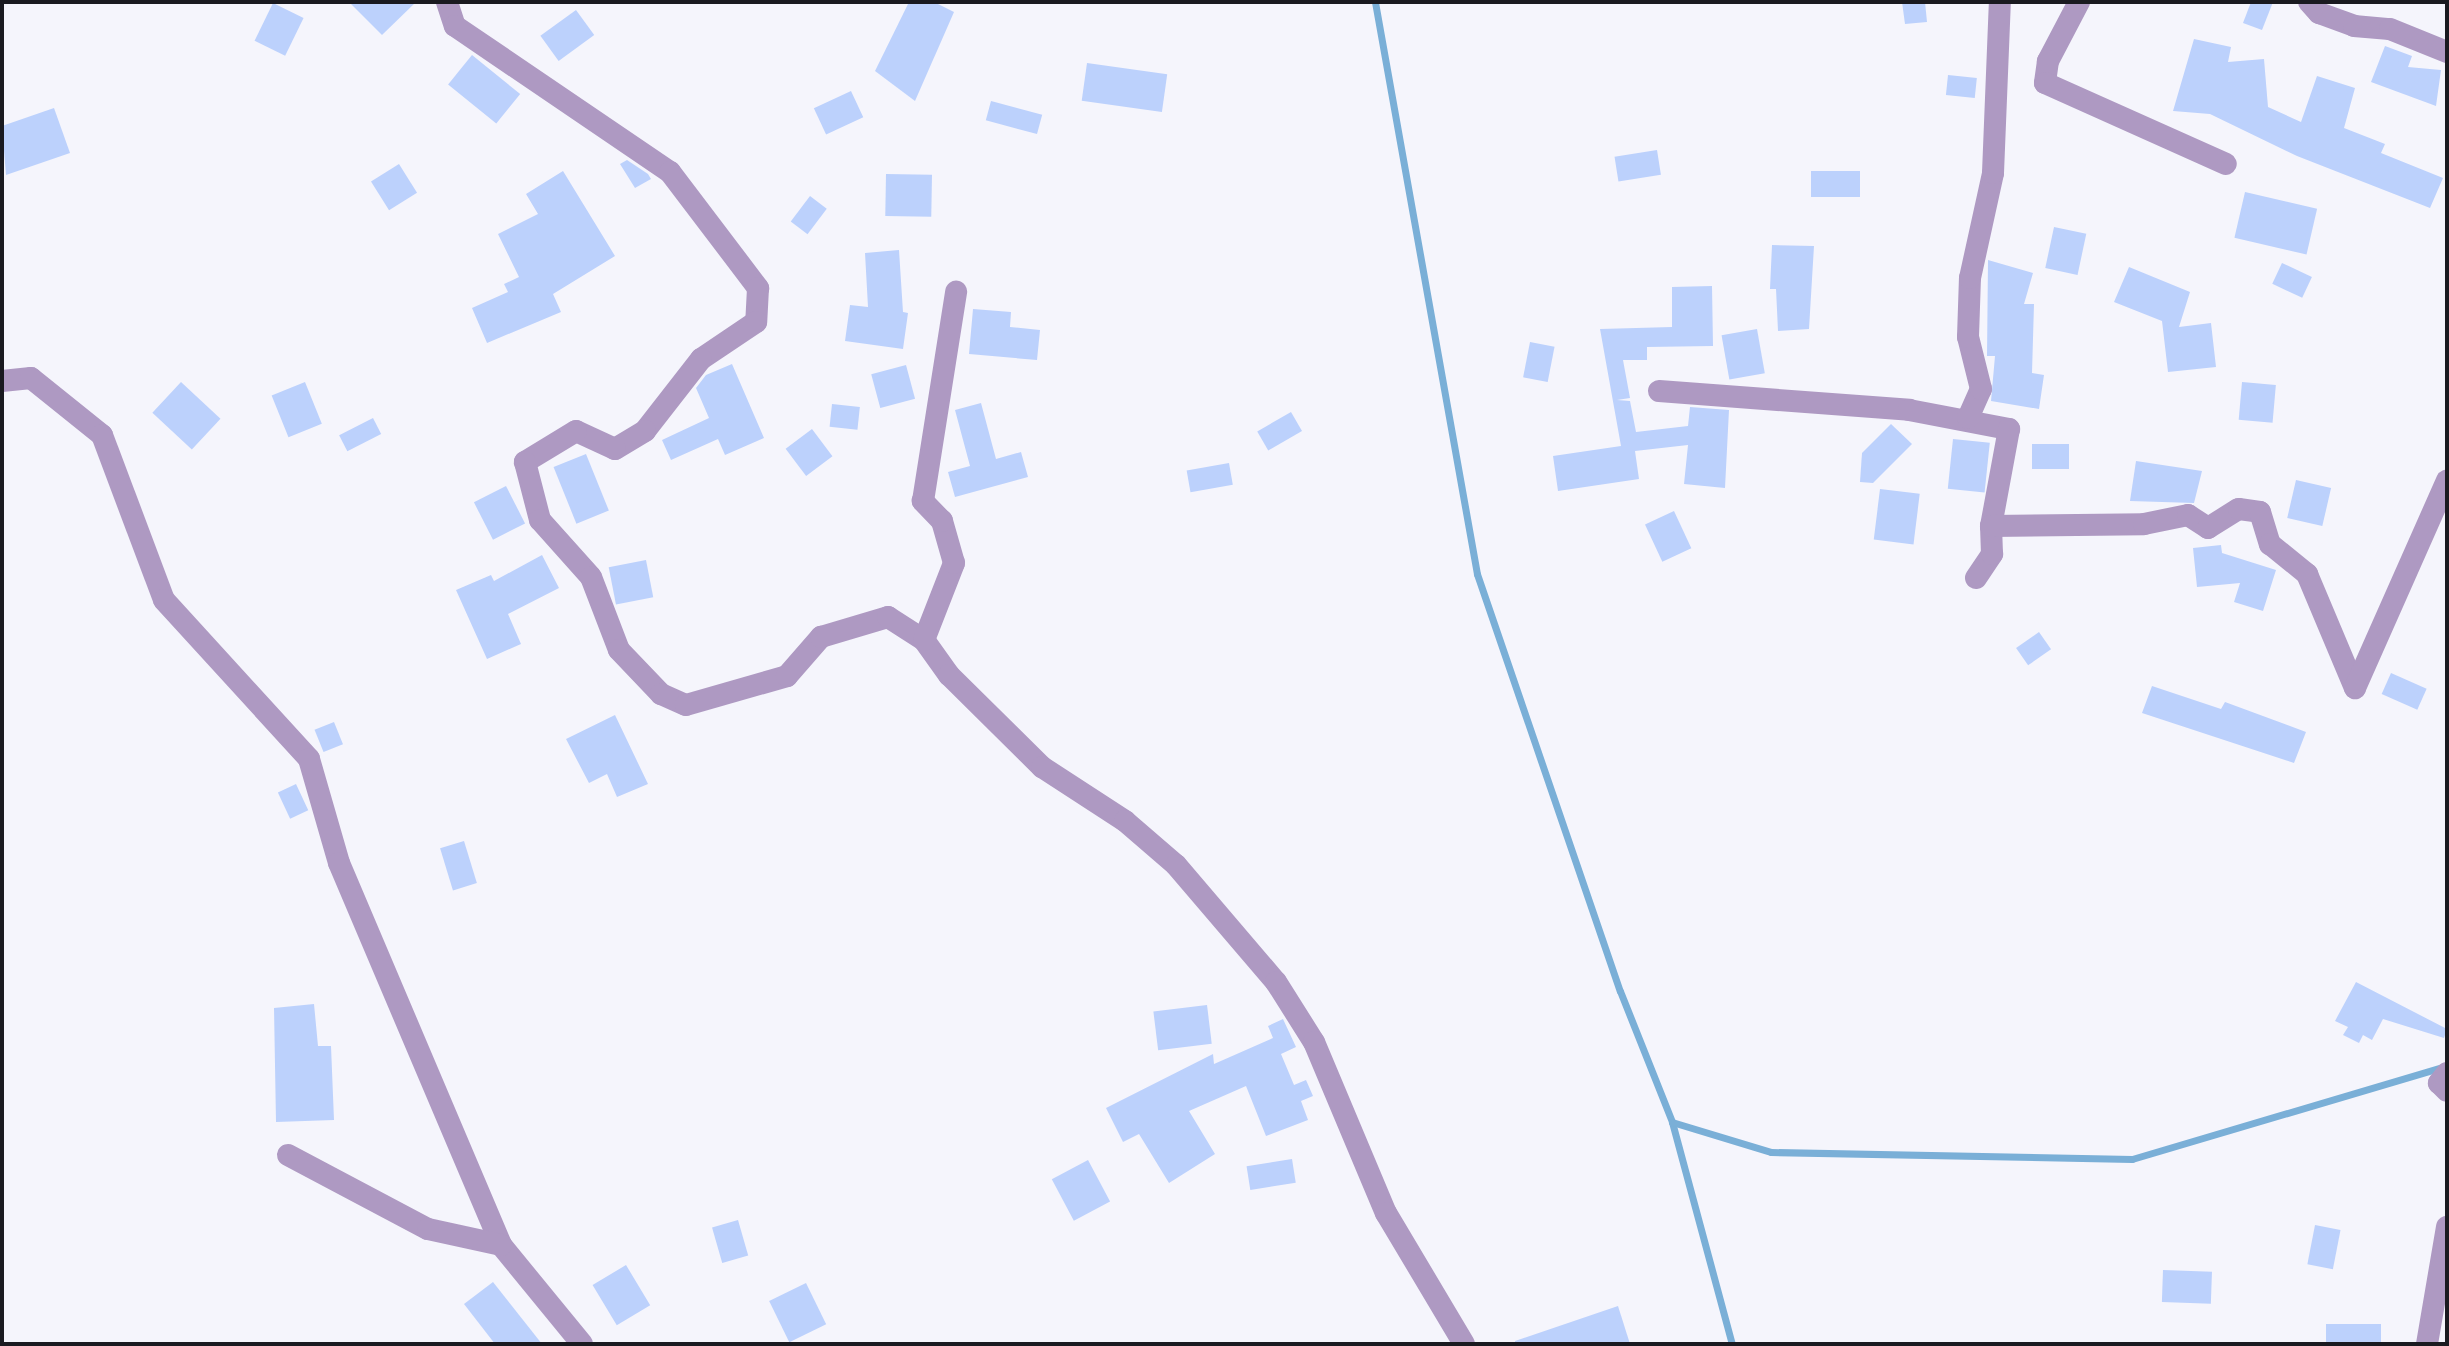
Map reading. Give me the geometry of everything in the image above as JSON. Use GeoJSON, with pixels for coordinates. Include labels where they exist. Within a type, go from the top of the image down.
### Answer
{"type":"FeatureCollection","features":[{"type":"Feature","properties":{"kind":"street"},"geometry":{"type":"LineString","coordinates":[[447,2],[455,26],[670,172],[758,288],[756,322],[701,359],[645,431],[615,449],[576,431],[525,462],[540,520],[591,577],[619,650],[661,694],[686,705],[787,676],[821,637],[888,617],[924,640],[949,675],[1042,767],[1125,821],[1176,865],[1276,982],[1314,1042],[1386,1213],[1464,1344]]}},
{"type":"Feature","properties":{"kind":"street"},"geometry":{"type":"LineString","coordinates":[[1968,418],[1981,389],[1968,337],[1970,278],[1993,173],[2000,2]]}},
{"type":"Feature","properties":{"kind":"street"},"geometry":{"type":"LineString","coordinates":[[2079,2],[2048,61],[2045,83],[2226,164]]}},
{"type":"Feature","properties":{"kind":"street"},"geometry":{"type":"LineString","coordinates":[[2309,2],[2319,13],[2354,26],[2390,29],[2447,52]]}},
{"type":"Feature","properties":{"kind":"street"},"geometry":{"type":"LineString","coordinates":[[924,640],[954,563],[942,521],[923,501],[956,292]]}},
{"type":"Feature","properties":{"kind":"street"},"geometry":{"type":"LineString","coordinates":[[2,381],[31,378],[102,435],[164,600],[309,759],[339,863],[501,1245],[582,1344]]}},
{"type":"Feature","properties":{"kind":"street"},"geometry":{"type":"LineString","coordinates":[[1659,391],[1968,418],[2009,429],[1991,526],[1992,554],[1976,578]]}},
{"type":"Feature","properties":{"kind":"street"},"geometry":{"type":"LineString","coordinates":[[1991,526],[2144,524],[2188,515],[2208,528],[2239,509],[2260,512],[2270,544],[2307,574],[2355,688],[2447,480]]}},
{"type":"Feature","properties":{"kind":"street"},"geometry":{"type":"LineString","coordinates":[[2447,1073],[2439,1083],[2447,1091]]}},
{"type":"Feature","properties":{"kind":"street"},"geometry":{"type":"LineString","coordinates":[[288,1155],[428,1229],[501,1245]]}},
{"type":"Feature","properties":{"kind":"street"},"geometry":{"type":"LineString","coordinates":[[2427,1344],[2447,1227]]}},
{"type":"Feature","properties":{"kind":"building"},"geometry":{"type":"Polygon","coordinates":[[[349,2],[416,2],[382,35],[349,2]]]}},
{"type":"Feature","properties":{"kind":"building"},"geometry":{"type":"Polygon","coordinates":[[[909,2],[934,2],[954,12],[915,101],[875,71],[909,2]]]}},
{"type":"Feature","properties":{"kind":"building"},"geometry":{"type":"Polygon","coordinates":[[[1902,2],[1925,2],[1927,22],[1905,24],[1902,2]]]}},
{"type":"Feature","properties":{"kind":"building"},"geometry":{"type":"Polygon","coordinates":[[[2251,2],[2273,2],[2262,30],[2243,23],[2251,2]]]}},
{"type":"Feature","properties":{"kind":"building"},"geometry":{"type":"Polygon","coordinates":[[[273,3],[304,18],[285,56],[255,41],[273,3]]]}},
{"type":"Feature","properties":{"kind":"building"},"geometry":{"type":"Polygon","coordinates":[[[576,10],[594,35],[559,61],[540,36],[576,10]]]}},
{"type":"Feature","properties":{"kind":"building"},"geometry":{"type":"Polygon","coordinates":[[[2194,39],[2231,47],[2228,62],[2264,59],[2268,107],[2301,122],[2317,76],[2355,88],[2344,128],[2385,144],[2381,153],[2443,178],[2430,208],[2297,156],[2210,114],[2173,111],[2194,39]]]}},
{"type":"Feature","properties":{"kind":"building"},"geometry":{"type":"Polygon","coordinates":[[[2385,46],[2412,56],[2408,67],[2441,70],[2436,106],[2371,82],[2385,46]]]}},
{"type":"Feature","properties":{"kind":"building"},"geometry":{"type":"Polygon","coordinates":[[[472,55],[520,94],[496,124],[448,85],[472,55]]]}},
{"type":"Feature","properties":{"kind":"building"},"geometry":{"type":"Polygon","coordinates":[[[1087,63],[1167,74],[1162,112],[1082,101],[1087,63]]]}},
{"type":"Feature","properties":{"kind":"building"},"geometry":{"type":"Polygon","coordinates":[[[1948,75],[1977,78],[1975,98],[1946,95],[1948,75]]]}},
{"type":"Feature","properties":{"kind":"building"},"geometry":{"type":"Polygon","coordinates":[[[851,91],[863,117],[826,135],[814,108],[851,91]]]}},
{"type":"Feature","properties":{"kind":"building"},"geometry":{"type":"Polygon","coordinates":[[[991,101],[1042,115],[1037,134],[986,120],[991,101]]]}},
{"type":"Feature","properties":{"kind":"building"},"geometry":{"type":"Polygon","coordinates":[[[54,108],[70,153],[6,175],[2,126],[54,108]]]}},
{"type":"Feature","properties":{"kind":"building"},"geometry":{"type":"Polygon","coordinates":[[[1657,150],[1661,175],[1618,181],[1615,157],[1657,150]]]}},
{"type":"Feature","properties":{"kind":"building"},"geometry":{"type":"Polygon","coordinates":[[[627,160],[651,179],[635,188],[620,164],[627,160]]]}},
{"type":"Feature","properties":{"kind":"building"},"geometry":{"type":"Polygon","coordinates":[[[399,164],[417,193],[389,210],[371,181],[399,164]]]}},
{"type":"Feature","properties":{"kind":"building"},"geometry":{"type":"Polygon","coordinates":[[[563,171],[615,256],[553,294],[561,312],[487,343],[472,308],[508,292],[504,284],[519,277],[498,234],[538,214],[526,194],[563,171]]]}},
{"type":"Feature","properties":{"kind":"building"},"geometry":{"type":"Polygon","coordinates":[[[1811,171],[1860,171],[1860,197],[1811,197],[1811,171]]]}},
{"type":"Feature","properties":{"kind":"building"},"geometry":{"type":"Polygon","coordinates":[[[886,174],[932,175],[931,217],[885,216],[886,174]]]}},
{"type":"Feature","properties":{"kind":"building"},"geometry":{"type":"Polygon","coordinates":[[[2245,192],[2317,209],[2307,254],[2234,238],[2245,192]]]}},
{"type":"Feature","properties":{"kind":"building"},"geometry":{"type":"Polygon","coordinates":[[[810,196],[827,209],[808,234],[791,222],[810,196]]]}},
{"type":"Feature","properties":{"kind":"building"},"geometry":{"type":"Polygon","coordinates":[[[2054,227],[2086,234],[2078,275],[2045,268],[2054,227]]]}},
{"type":"Feature","properties":{"kind":"building"},"geometry":{"type":"Polygon","coordinates":[[[1772,245],[1814,246],[1809,329],[1778,331],[1776,289],[1770,289],[1772,245]]]}},
{"type":"Feature","properties":{"kind":"building"},"geometry":{"type":"Polygon","coordinates":[[[899,250],[903,312],[908,313],[903,349],[845,341],[850,305],[868,307],[865,253],[899,250]]]}},
{"type":"Feature","properties":{"kind":"building"},"geometry":{"type":"Polygon","coordinates":[[[1988,260],[2033,273],[2024,304],[2034,304],[2032,373],[2044,375],[2039,409],[1991,401],[1995,356],[1987,356],[1988,260]]]}},
{"type":"Feature","properties":{"kind":"building"},"geometry":{"type":"Polygon","coordinates":[[[2282,263],[2312,277],[2302,298],[2272,284],[2282,263]]]}},
{"type":"Feature","properties":{"kind":"building"},"geometry":{"type":"Polygon","coordinates":[[[2129,267],[2190,292],[2179,327],[2211,323],[2216,367],[2168,372],[2162,321],[2114,302],[2129,267]]]}},
{"type":"Feature","properties":{"kind":"building"},"geometry":{"type":"Polygon","coordinates":[[[1712,286],[1713,346],[1647,347],[1647,360],[1623,360],[1630,398],[1617,400],[1630,401],[1636,432],[1688,426],[1690,407],[1729,410],[1725,488],[1684,484],[1688,445],[1635,451],[1639,479],[1558,491],[1553,456],[1621,446],[1600,329],[1672,327],[1672,287],[1712,286]]]}},
{"type":"Feature","properties":{"kind":"building"},"geometry":{"type":"Polygon","coordinates":[[[973,309],[1011,312],[1010,327],[1040,330],[1037,360],[969,354],[973,309]]]}},
{"type":"Feature","properties":{"kind":"building"},"geometry":{"type":"Polygon","coordinates":[[[1757,329],[1765,373],[1729,380],[1722,335],[1757,329]]]}},
{"type":"Feature","properties":{"kind":"building"},"geometry":{"type":"Polygon","coordinates":[[[1530,342],[1555,347],[1548,382],[1523,377],[1530,342]]]}},
{"type":"Feature","properties":{"kind":"building"},"geometry":{"type":"Polygon","coordinates":[[[732,364],[764,438],[725,455],[718,439],[671,460],[662,440],[709,418],[696,388],[706,375],[732,364]]]}},
{"type":"Feature","properties":{"kind":"building"},"geometry":{"type":"Polygon","coordinates":[[[906,365],[915,399],[880,408],[871,374],[906,365]]]}},
{"type":"Feature","properties":{"kind":"building"},"geometry":{"type":"Polygon","coordinates":[[[181,382],[220,419],[192,450],[152,413],[181,382]]]}},
{"type":"Feature","properties":{"kind":"building"},"geometry":{"type":"Polygon","coordinates":[[[305,382],[322,424],[288,437],[272,395],[305,382]]]}},
{"type":"Feature","properties":{"kind":"building"},"geometry":{"type":"Polygon","coordinates":[[[2242,382],[2276,385],[2273,423],[2239,420],[2242,382]]]}},
{"type":"Feature","properties":{"kind":"building"},"geometry":{"type":"Polygon","coordinates":[[[981,403],[996,459],[1021,452],[1028,477],[955,497],[948,472],[970,466],[955,410],[981,403]]]}},
{"type":"Feature","properties":{"kind":"building"},"geometry":{"type":"Polygon","coordinates":[[[832,404],[860,407],[857,430],[830,427],[832,404]]]}},
{"type":"Feature","properties":{"kind":"building"},"geometry":{"type":"Polygon","coordinates":[[[1291,412],[1302,431],[1268,451],[1257,432],[1291,412]]]}},
{"type":"Feature","properties":{"kind":"building"},"geometry":{"type":"Polygon","coordinates":[[[373,418],[381,434],[347,451],[339,435],[373,418]]]}},
{"type":"Feature","properties":{"kind":"building"},"geometry":{"type":"Polygon","coordinates":[[[1891,424],[1912,444],[1873,483],[1860,482],[1862,453],[1891,424]]]}},
{"type":"Feature","properties":{"kind":"building"},"geometry":{"type":"Polygon","coordinates":[[[812,429],[832,456],[806,476],[786,449],[812,429]]]}},
{"type":"Feature","properties":{"kind":"building"},"geometry":{"type":"Polygon","coordinates":[[[1953,439],[1990,443],[1985,493],[1948,489],[1953,439]]]}},
{"type":"Feature","properties":{"kind":"building"},"geometry":{"type":"Polygon","coordinates":[[[2032,444],[2069,444],[2069,469],[2032,469],[2032,444]]]}},
{"type":"Feature","properties":{"kind":"building"},"geometry":{"type":"Polygon","coordinates":[[[586,454],[609,511],[576,524],[554,467],[586,454]]]}},
{"type":"Feature","properties":{"kind":"building"},"geometry":{"type":"Polygon","coordinates":[[[2136,461],[2202,471],[2194,503],[2130,501],[2136,461]]]}},
{"type":"Feature","properties":{"kind":"building"},"geometry":{"type":"Polygon","coordinates":[[[1229,463],[1233,485],[1190,492],[1187,470],[1229,463]]]}},
{"type":"Feature","properties":{"kind":"building"},"geometry":{"type":"Polygon","coordinates":[[[2296,480],[2331,488],[2322,526],[2287,518],[2296,480]]]}},
{"type":"Feature","properties":{"kind":"building"},"geometry":{"type":"Polygon","coordinates":[[[506,486],[525,523],[493,540],[474,502],[506,486]]]}},
{"type":"Feature","properties":{"kind":"building"},"geometry":{"type":"Polygon","coordinates":[[[1880,489],[1920,494],[1913,544],[1874,540],[1880,489]]]}},
{"type":"Feature","properties":{"kind":"building"},"geometry":{"type":"Polygon","coordinates":[[[1674,511],[1691,548],[1662,562],[1645,525],[1674,511]]]}},
{"type":"Feature","properties":{"kind":"building"},"geometry":{"type":"Polygon","coordinates":[[[2221,545],[2222,553],[2276,570],[2263,611],[2234,602],[2240,583],[2197,587],[2193,548],[2221,545]]]}},
{"type":"Feature","properties":{"kind":"building"},"geometry":{"type":"Polygon","coordinates":[[[542,555],[559,588],[508,614],[521,644],[487,659],[456,590],[491,575],[494,581],[542,555]]]}},
{"type":"Feature","properties":{"kind":"building"},"geometry":{"type":"Polygon","coordinates":[[[646,560],[653,597],[616,605],[609,567],[646,560]]]}},
{"type":"Feature","properties":{"kind":"building"},"geometry":{"type":"Polygon","coordinates":[[[2039,632],[2051,649],[2028,665],[2016,648],[2039,632]]]}},
{"type":"Feature","properties":{"kind":"building"},"geometry":{"type":"Polygon","coordinates":[[[2391,673],[2427,689],[2417,710],[2382,694],[2391,673]]]}},
{"type":"Feature","properties":{"kind":"building"},"geometry":{"type":"Polygon","coordinates":[[[2152,686],[2221,709],[2225,702],[2306,732],[2294,763],[2142,713],[2152,686]]]}},
{"type":"Feature","properties":{"kind":"building"},"geometry":{"type":"Polygon","coordinates":[[[615,715],[648,784],[617,797],[607,774],[589,783],[566,739],[615,715]]]}},
{"type":"Feature","properties":{"kind":"building"},"geometry":{"type":"Polygon","coordinates":[[[334,722],[343,744],[324,752],[315,730],[334,722]]]}},
{"type":"Feature","properties":{"kind":"building"},"geometry":{"type":"Polygon","coordinates":[[[296,784],[308,810],[290,819],[278,792],[296,784]]]}},
{"type":"Feature","properties":{"kind":"building"},"geometry":{"type":"Polygon","coordinates":[[[464,841],[477,883],[453,890],[440,848],[464,841]]]}},
{"type":"Feature","properties":{"kind":"building"},"geometry":{"type":"Polygon","coordinates":[[[2356,982],[2447,1029],[2444,1038],[2383,1019],[2372,1040],[2363,1035],[2359,1043],[2343,1035],[2348,1027],[2335,1021],[2356,982]]]}},
{"type":"Feature","properties":{"kind":"building"},"geometry":{"type":"Polygon","coordinates":[[[314,1004],[318,1046],[331,1046],[334,1120],[276,1122],[274,1008],[314,1004]]]}},
{"type":"Feature","properties":{"kind":"building"},"geometry":{"type":"Polygon","coordinates":[[[1207,1005],[1212,1044],[1158,1050],[1153,1012],[1207,1005]]]}},
{"type":"Feature","properties":{"kind":"building"},"geometry":{"type":"Polygon","coordinates":[[[1283,1019],[1296,1047],[1281,1054],[1294,1085],[1306,1080],[1313,1096],[1301,1101],[1308,1120],[1266,1136],[1246,1086],[1189,1111],[1215,1154],[1169,1183],[1139,1134],[1123,1142],[1106,1108],[1213,1054],[1214,1064],[1273,1038],[1268,1026],[1283,1019]]]}},
{"type":"Feature","properties":{"kind":"building"},"geometry":{"type":"Polygon","coordinates":[[[1292,1159],[1296,1183],[1250,1190],[1247,1166],[1292,1159]]]}},
{"type":"Feature","properties":{"kind":"building"},"geometry":{"type":"Polygon","coordinates":[[[1088,1160],[1110,1201],[1074,1221],[1052,1179],[1088,1160]]]}},
{"type":"Feature","properties":{"kind":"building"},"geometry":{"type":"Polygon","coordinates":[[[738,1220],[748,1256],[722,1263],[712,1227],[738,1220]]]}},
{"type":"Feature","properties":{"kind":"building"},"geometry":{"type":"Polygon","coordinates":[[[2315,1225],[2341,1230],[2333,1269],[2307,1264],[2315,1225]]]}},
{"type":"Feature","properties":{"kind":"building"},"geometry":{"type":"Polygon","coordinates":[[[626,1265],[650,1305],[617,1325],[593,1285],[626,1265]]]}},
{"type":"Feature","properties":{"kind":"building"},"geometry":{"type":"Polygon","coordinates":[[[2163,1270],[2212,1272],[2211,1304],[2162,1302],[2163,1270]]]}},
{"type":"Feature","properties":{"kind":"building"},"geometry":{"type":"Polygon","coordinates":[[[493,1282],[542,1344],[495,1344],[464,1304],[493,1282]]]}},
{"type":"Feature","properties":{"kind":"building"},"geometry":{"type":"Polygon","coordinates":[[[806,1283],[826,1324],[789,1342],[769,1301],[806,1283]]]}},
{"type":"Feature","properties":{"kind":"building"},"geometry":{"type":"Polygon","coordinates":[[[1618,1306],[1630,1344],[1515,1344],[1515,1341],[1618,1306]]]}},
{"type":"Feature","properties":{"kind":"building"},"geometry":{"type":"Polygon","coordinates":[[[2326,1324],[2381,1324],[2381,1344],[2326,1344],[2326,1324]]]}},
{"type":"Feature","properties":{"kind":"waterway"},"geometry":{"type":"LineString","coordinates":[[1375,2],[1477,574],[1620,991],[1672,1122],[1732,1344]]}},
{"type":"Feature","properties":{"kind":"waterway"},"geometry":{"type":"LineString","coordinates":[[1672,1122],[1771,1152],[2132,1159],[2445,1066]]}}]}
